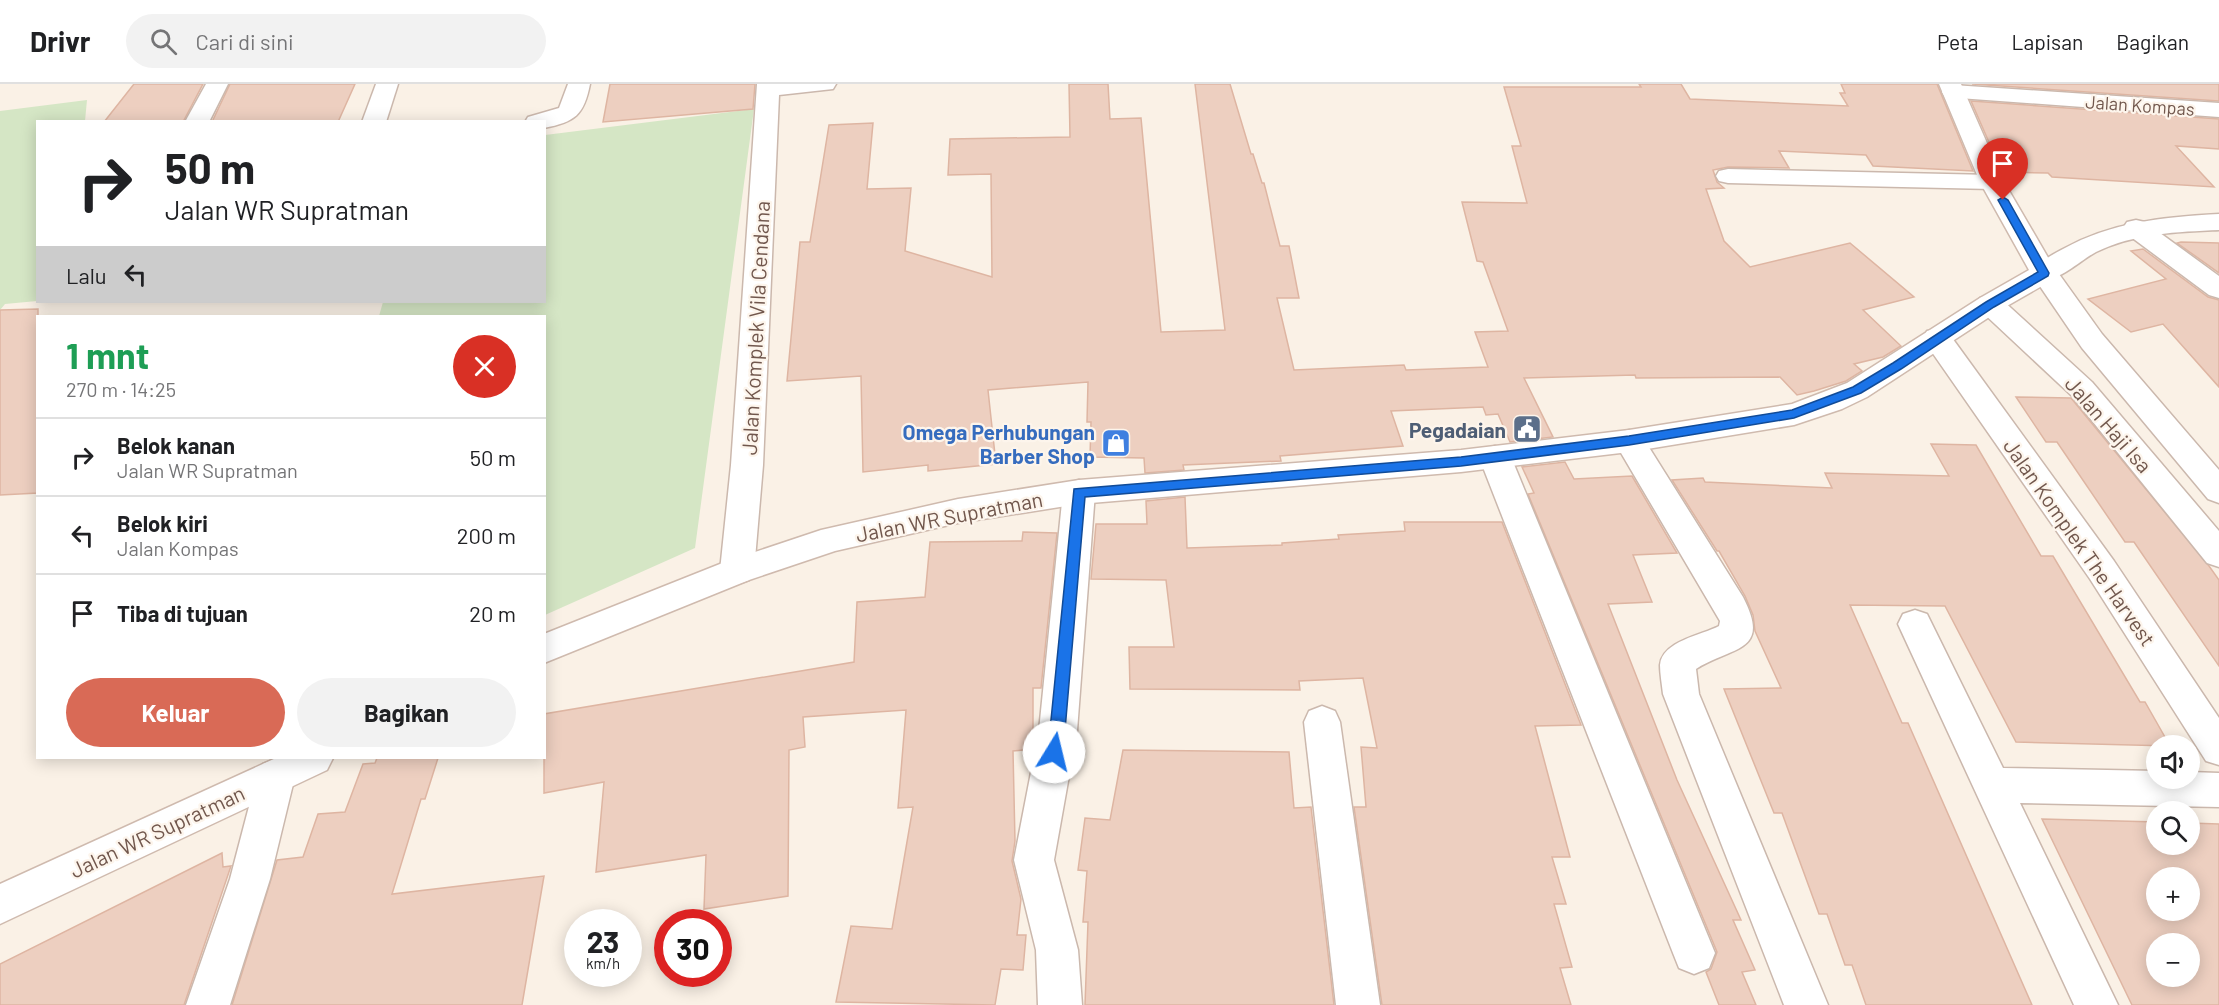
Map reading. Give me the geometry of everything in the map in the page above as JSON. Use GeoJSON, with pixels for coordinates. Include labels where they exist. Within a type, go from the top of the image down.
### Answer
{"type":"FeatureCollection","features":[{"type":"Feature","properties":{"kind":"street"},"geometry":{"type":"LineString","coordinates":[[198,120],[217,84]]}},
{"type":"Feature","properties":{"kind":"street"},"geometry":{"type":"LineString","coordinates":[[375,120],[387,84]]}},
{"type":"Feature","properties":{"kind":"street"},"geometry":{"type":"LineString","coordinates":[[546,120],[560,118],[570,113],[575,104],[579,84]]}},
{"type":"Feature","properties":{"kind":"street"},"geometry":{"type":"LineString","coordinates":[[768,86],[825,84]]}},
{"type":"Feature","properties":{"kind":"street","name":"Jalan Komplek Vila Cendana"},"geometry":{"type":"LineString","coordinates":[[737,571],[747,465],[768,86]]}},
{"type":"Feature","properties":{"kind":"street","name":"Jalan Kompas"},"geometry":{"type":"LineString","coordinates":[[2219,110],[1952,88],[1992,182],[2044,273],[2092,341],[2219,491]]}},
{"type":"Feature","properties":{"kind":"street"},"geometry":{"type":"LineString","coordinates":[[1728,176],[1992,182]]}},
{"type":"Feature","properties":{"kind":"street","name":"Jalan WR Supratman"},"geometry":{"type":"LineString","coordinates":[[546,648],[737,571],[833,539],[958,511],[1079,492],[1495,457],[1629,441],[1794,414],[1857,390],[2069,255],[2106,237],[2136,228],[2219,222]]}},
{"type":"Feature","properties":{"kind":"street"},"geometry":{"type":"LineString","coordinates":[[2136,228],[2219,289]]}},
{"type":"Feature","properties":{"kind":"street","name":"Jalan Haji Isa"},"geometry":{"type":"LineString","coordinates":[[1990,304],[2082,389],[2219,554]]}},
{"type":"Feature","properties":{"kind":"street","name":"Jalan Komplek The Harvest"},"geometry":{"type":"LineString","coordinates":[[1937,338],[2102,570],[2219,749]]}},
{"type":"Feature","properties":{"kind":"street"},"geometry":{"type":"LineString","coordinates":[[1629,441],[1731,607],[1737,621],[1735,633],[1724,642],[1687,654],[1678,663],[1679,687],[1806,1005]]}},
{"type":"Feature","properties":{"kind":"street"},"geometry":{"type":"LineString","coordinates":[[1495,457],[1694,953]]}},
{"type":"Feature","properties":{"kind":"street"},"geometry":{"type":"LineString","coordinates":[[1060,1005],[1057,950],[1034,860],[1058,730],[1079,492]]}},
{"type":"Feature","properties":{"kind":"street"},"geometry":{"type":"LineString","coordinates":[[1915,624],[2096,1005]]}},
{"type":"Feature","properties":{"kind":"street"},"geometry":{"type":"LineString","coordinates":[[1322,722],[1358,1005]]}},
{"type":"Feature","properties":{"kind":"street","name":"Jalan WR Supratman"},"geometry":{"type":"LineString","coordinates":[[0,904],[312,759]]}},
{"type":"Feature","properties":{"kind":"street"},"geometry":{"type":"LineString","coordinates":[[208,1005],[250,879],[276,776]]}},
{"type":"Feature","properties":{"kind":"street"},"geometry":{"type":"LineString","coordinates":[[1992,784],[2219,790]]}},
{"type":"Feature","properties":{"kind":"green space"},"geometry":{"type":"Polygon","coordinates":[[[87,100],[85,120],[36,120],[36,301],[5,304],[0,310],[0,111],[87,100]]]}},
{"type":"Feature","properties":{"kind":"green space"},"geometry":{"type":"Polygon","coordinates":[[[754,109],[695,548],[546,615],[546,315],[379,315],[383,303],[546,303],[546,135],[754,109]]]}},
{"type":"Feature","properties":{"kind":"building"},"geometry":{"type":"Polygon","coordinates":[[[134,84],[203,84],[184,120],[106,120],[134,84]]]}},
{"type":"Feature","properties":{"kind":"building"},"geometry":{"type":"Polygon","coordinates":[[[230,84],[355,84],[339,120],[213,120],[230,84]]]}},
{"type":"Feature","properties":{"kind":"building"},"geometry":{"type":"Polygon","coordinates":[[[610,84],[755,84],[753,109],[603,122],[610,84]]]}},
{"type":"Feature","properties":{"kind":"building"},"geometry":{"type":"Polygon","coordinates":[[[1069,84],[1108,84],[1110,119],[1141,118],[1161,332],[1225,330],[1195,84],[1230,84],[1251,154],[1253,154],[1262,183],[1264,183],[1280,246],[1289,246],[1299,298],[1277,298],[1294,370],[1404,365],[1406,370],[1488,367],[1475,332],[1508,331],[1483,262],[1477,261],[1462,202],[1527,203],[1512,146],[1521,146],[1504,87],[1641,87],[1639,84],[1681,84],[1690,99],[1848,106],[1840,93],[1845,93],[1841,84],[1937,84],[1973,171],[1873,166],[1866,155],[1779,151],[1789,168],[1728,167],[1713,170],[1717,182],[1724,188],[1706,189],[1724,241],[1750,267],[1850,243],[1914,297],[1863,310],[1901,346],[1883,357],[1854,364],[1862,371],[1846,381],[1814,391],[1797,395],[1780,377],[1636,378],[1635,375],[1524,378],[1553,437],[1510,442],[1498,414],[1486,415],[1483,407],[1391,411],[1403,446],[1280,456],[1281,461],[1183,465],[1184,470],[1145,473],[1144,458],[1090,457],[1091,422],[1087,422],[1088,382],[988,390],[996,464],[928,471],[928,465],[863,472],[861,376],[787,381],[800,242],[810,242],[829,125],[873,123],[867,189],[911,188],[905,251],[992,277],[991,174],[948,175],[950,139],[1070,137],[1069,84]]]}},
{"type":"Feature","properties":{"kind":"building"},"geometry":{"type":"Polygon","coordinates":[[[1972,84],[2219,84],[2219,101],[1972,84]]]}},
{"type":"Feature","properties":{"kind":"building"},"geometry":{"type":"Polygon","coordinates":[[[1971,101],[2219,119],[2219,149],[2176,146],[2214,187],[2052,177],[2048,173],[2002,172],[1971,101]]]}},
{"type":"Feature","properties":{"kind":"building"},"geometry":{"type":"Polygon","coordinates":[[[2177,243],[2219,243],[2219,273],[2177,243]]]}},
{"type":"Feature","properties":{"kind":"building"},"geometry":{"type":"Polygon","coordinates":[[[2143,249],[2208,297],[2219,300],[2219,387],[2163,324],[2131,332],[2088,299],[2166,279],[2131,251],[2143,249]]]}},
{"type":"Feature","properties":{"kind":"building"},"geometry":{"type":"Polygon","coordinates":[[[38,309],[38,315],[36,315],[36,493],[0,495],[0,310],[38,309]]]}},
{"type":"Feature","properties":{"kind":"building"},"geometry":{"type":"Polygon","coordinates":[[[2016,397],[2071,398],[2209,566],[2219,580],[2219,666],[2134,542],[2125,542],[2057,442],[2046,442],[2016,397]]]}},
{"type":"Feature","properties":{"kind":"building"},"geometry":{"type":"Polygon","coordinates":[[[1931,444],[1976,445],[2041,556],[2053,556],[2140,702],[2145,702],[2164,735],[2146,735],[2146,745],[2016,742],[1945,606],[1850,605],[1902,723],[1908,723],[2032,1005],[1866,1005],[1852,965],[1845,965],[1827,914],[1819,914],[1782,813],[1774,813],[1724,689],[1781,688],[1755,631],[1753,615],[1745,596],[1719,551],[1672,480],[1703,478],[1705,482],[1832,488],[1825,473],[1949,476],[1931,444]]]}},
{"type":"Feature","properties":{"kind":"building"},"geometry":{"type":"Polygon","coordinates":[[[1565,462],[1574,479],[1632,476],[1677,553],[1633,555],[1652,602],[1608,604],[1677,780],[1741,920],[1733,920],[1755,970],[1742,972],[1756,1005],[1719,1005],[1706,972],[1711,969],[1717,952],[1528,494],[1534,493],[1522,467],[1565,462]]]}},
{"type":"Feature","properties":{"kind":"building"},"geometry":{"type":"Polygon","coordinates":[[[1185,497],[1187,548],[1282,545],[1282,543],[1339,539],[1338,535],[1405,531],[1404,522],[1502,522],[1581,725],[1535,726],[1570,857],[1552,857],[1566,904],[1554,904],[1572,967],[1560,968],[1571,1005],[1382,1005],[1354,807],[1366,807],[1361,747],[1377,748],[1363,678],[1299,681],[1300,690],[1130,689],[1129,647],[1174,647],[1166,580],[1091,579],[1096,524],[1147,524],[1146,501],[1185,497]]]}},
{"type":"Feature","properties":{"kind":"building"},"geometry":{"type":"Polygon","coordinates":[[[1023,532],[1057,533],[1041,688],[1033,688],[1033,749],[1013,751],[1015,841],[1012,861],[1021,899],[1017,935],[1026,935],[1023,970],[1001,969],[995,1005],[836,1002],[851,926],[892,929],[913,807],[898,808],[906,710],[803,717],[805,747],[789,750],[788,896],[704,909],[706,855],[596,872],[604,782],[544,793],[546,714],[854,662],[857,602],[925,597],[930,542],[1022,541],[1023,532]]]}},
{"type":"Feature","properties":{"kind":"building"},"geometry":{"type":"Polygon","coordinates":[[[1123,750],[1289,752],[1294,808],[1311,807],[1334,1005],[1085,1005],[1088,922],[1083,922],[1087,871],[1078,870],[1085,818],[1110,820],[1123,750]]]}},
{"type":"Feature","properties":{"kind":"building"},"geometry":{"type":"Polygon","coordinates":[[[377,759],[438,759],[425,799],[421,799],[392,894],[544,876],[522,1005],[232,1005],[277,860],[303,857],[318,814],[345,812],[363,764],[375,763],[377,759]]]}},
{"type":"Feature","properties":{"kind":"building"},"geometry":{"type":"Polygon","coordinates":[[[2042,819],[2146,822],[2146,855],[2200,855],[2200,823],[2219,824],[2219,1005],[2132,1005],[2042,819]]]}},
{"type":"Feature","properties":{"kind":"building"},"geometry":{"type":"Polygon","coordinates":[[[222,853],[223,867],[231,866],[184,1005],[0,1005],[0,964],[222,853]]]}},
{"type":"Feature","properties":{"kind":"place","name":"Pegadaian"},"geometry":{"type":"Point","coordinates":[1527,429]}},
{"type":"Feature","properties":{"kind":"place","name":"Omega Perhubungan Barber Shop"},"geometry":{"type":"Point","coordinates":[1116,443]}},
{"type":"Feature","properties":{"kind":"route"},"geometry":{"type":"LineString","coordinates":[[1054,752],[1058,730],[1079,492],[1461,461],[1629,441],[1794,414],[1831,402],[1857,390],[1990,304],[2044,273],[2003,200]]}}]}
